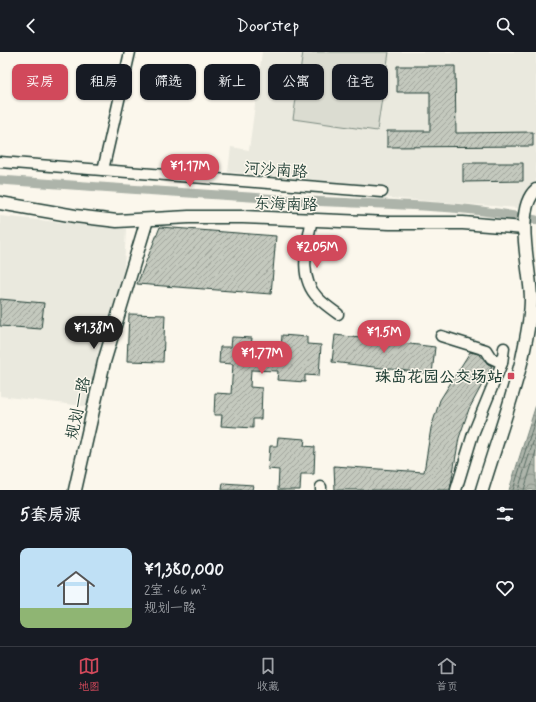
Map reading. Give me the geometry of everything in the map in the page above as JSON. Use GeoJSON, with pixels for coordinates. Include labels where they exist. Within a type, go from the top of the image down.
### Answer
{"type":"FeatureCollection","features":[{"type":"Feature","properties":{"kind":"street"},"geometry":{"type":"LineString","coordinates":[[103,170],[130,52]]}},
{"type":"Feature","properties":{"kind":"street","name":"河沙南路"},"geometry":{"type":"LineString","coordinates":[[0,162],[382,192]]}},
{"type":"Feature","properties":{"kind":"street"},"geometry":{"type":"LineString","coordinates":[[482,490],[512,396],[530,325],[531,297],[524,224],[527,206],[531,196],[536,190]]}},
{"type":"Feature","properties":{"kind":"street","name":"东海南路"},"geometry":{"type":"LineString","coordinates":[[0,203],[96,219],[117,221],[218,217],[405,223],[524,224]]}},
{"type":"Feature","properties":{"kind":"street"},"geometry":{"type":"LineString","coordinates":[[312,219],[304,256],[309,286],[318,298],[338,314]]}},
{"type":"Feature","properties":{"kind":"street","name":"规划一路"},"geometry":{"type":"LineString","coordinates":[[75,490],[104,362],[147,220]]}},
{"type":"Feature","properties":{"kind":"street"},"geometry":{"type":"LineString","coordinates":[[441,336],[486,350],[491,358],[502,363]]}},
{"type":"Feature","properties":{"kind":"street"},"geometry":{"type":"LineString","coordinates":[[456,490],[473,434],[502,363],[504,348]]}},
{"type":"Feature","properties":{"kind":"shaded area"},"geometry":{"type":"Polygon","coordinates":[[[262,52],[536,52],[536,183],[529,191],[519,208],[388,198],[388,188],[228,172],[231,147],[249,150],[256,100],[260,100],[260,67],[262,52]]]}},
{"type":"Feature","properties":{"kind":"shaded area"},"geometry":{"type":"Polygon","coordinates":[[[303,52],[389,52],[387,64],[332,64],[332,100],[382,100],[377,131],[293,119],[296,100],[324,100],[324,64],[301,64],[303,52]]]}},
{"type":"Feature","properties":{"kind":"shaded area"},"geometry":{"type":"Polygon","coordinates":[[[0,216],[126,229],[124,269],[91,407],[0,396],[0,216]]]}},
{"type":"Feature","properties":{"kind":"water"},"geometry":{"type":"Polygon","coordinates":[[[536,405],[536,490],[509,490],[536,405]]]}},
{"type":"Feature","properties":{"kind":"building"},"geometry":{"type":"Polygon","coordinates":[[[397,66],[455,66],[456,133],[533,132],[533,146],[387,147],[387,131],[430,131],[430,92],[397,92],[397,66]]]}},
{"type":"Feature","properties":{"kind":"building"},"geometry":{"type":"Polygon","coordinates":[[[463,163],[523,163],[523,181],[463,182],[463,163]]]}},
{"type":"Feature","properties":{"kind":"building"},"geometry":{"type":"Polygon","coordinates":[[[160,227],[276,236],[271,294],[137,284],[160,227]]]}},
{"type":"Feature","properties":{"kind":"building"},"geometry":{"type":"Polygon","coordinates":[[[0,299],[44,303],[41,329],[0,326],[0,299]]]}},
{"type":"Feature","properties":{"kind":"building"},"geometry":{"type":"Polygon","coordinates":[[[129,314],[165,315],[163,362],[127,361],[129,314]]]}},
{"type":"Feature","properties":{"kind":"building"},"geometry":{"type":"Polygon","coordinates":[[[282,335],[307,337],[307,344],[321,345],[319,376],[305,375],[305,382],[277,380],[278,371],[251,370],[250,387],[262,388],[261,419],[253,419],[253,428],[221,426],[222,415],[214,415],[215,393],[231,394],[233,364],[219,363],[220,347],[231,347],[232,337],[252,338],[251,346],[281,348],[282,335]]]}},
{"type":"Feature","properties":{"kind":"building"},"geometry":{"type":"Polygon","coordinates":[[[335,335],[435,347],[432,374],[332,362],[335,335]]]}},
{"type":"Feature","properties":{"kind":"building"},"geometry":{"type":"Polygon","coordinates":[[[470,352],[479,354],[488,364],[492,366],[469,409],[459,438],[450,490],[335,490],[334,466],[424,472],[431,428],[440,400],[470,352]]]}},
{"type":"Feature","properties":{"kind":"building"},"geometry":{"type":"Polygon","coordinates":[[[278,437],[305,439],[304,446],[315,447],[314,474],[301,474],[300,490],[278,490],[279,470],[268,469],[270,446],[277,446],[278,437]]]}},
{"type":"Feature","properties":{"kind":"building"},"geometry":{"type":"Polygon","coordinates":[[[223,483],[253,485],[252,490],[222,490],[223,483]]]}},
{"type":"Feature","properties":{"kind":"waterway"},"geometry":{"type":"LineString","coordinates":[[0,180],[271,199],[452,208],[536,220]]}},
{"type":"Feature","properties":{"kind":"place","name":"珠岛花园公交场站"},"geometry":{"type":"Point","coordinates":[511,376]}}]}
